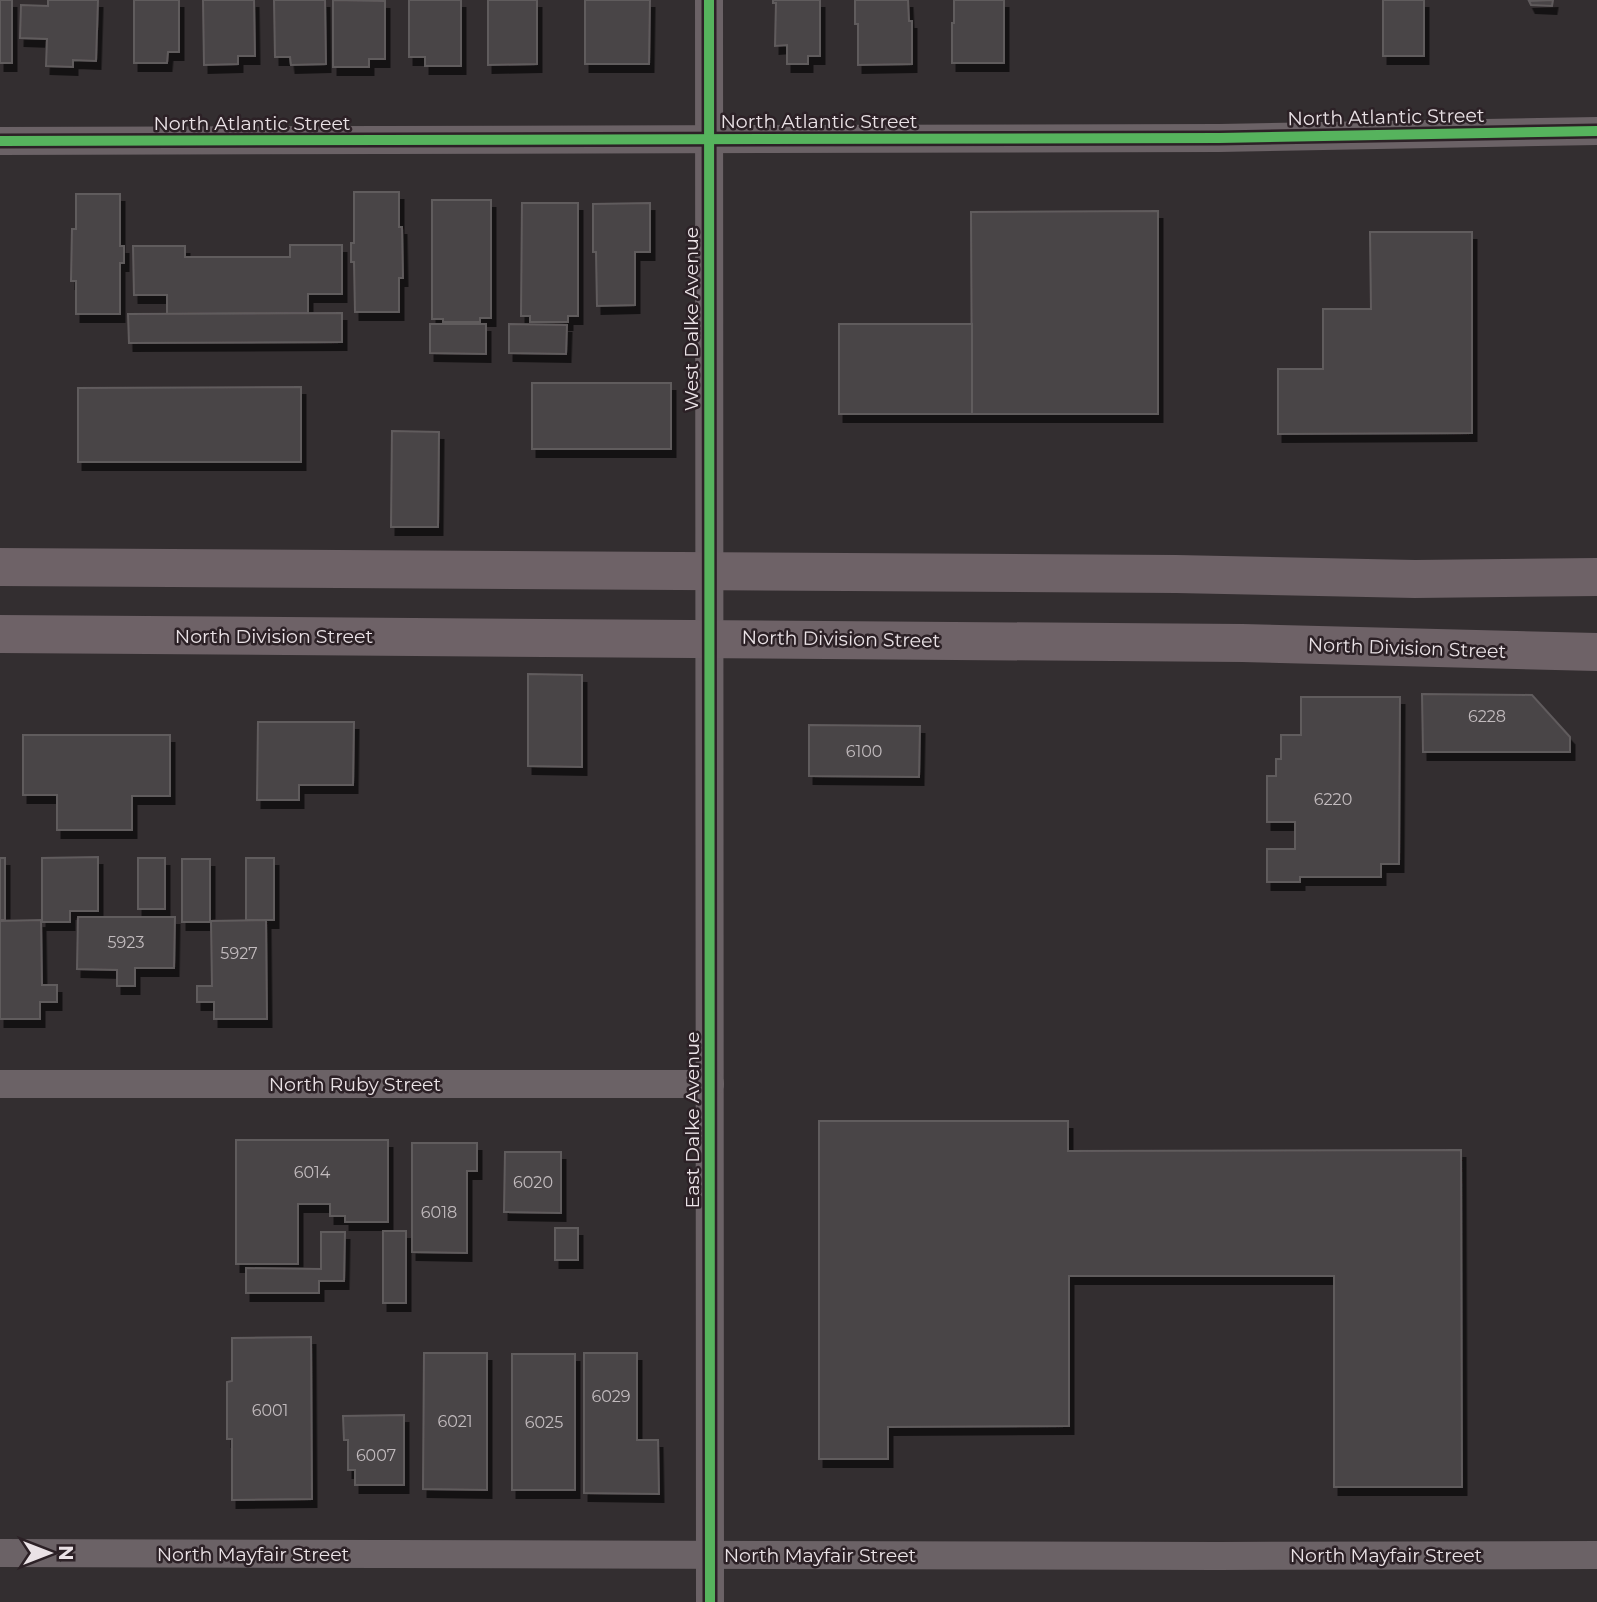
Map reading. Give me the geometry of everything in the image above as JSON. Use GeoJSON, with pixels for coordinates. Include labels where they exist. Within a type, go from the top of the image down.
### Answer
{"type":"FeatureCollection","features":[{"type":"Feature","properties":{"kind":"main road"},"geometry":{"type":"LineString","coordinates":[[0,567],[1176,574],[1415,579],[1597,577]]}},
{"type":"Feature","properties":{"kind":"main road","name":"North Division Street"},"geometry":{"type":"LineString","coordinates":[[0,634],[1242,643],[1597,652]]}},
{"type":"Feature","properties":{"kind":"street","name":"West Dalke Avenue"},"geometry":{"type":"LineString","coordinates":[[709,0],[710,638]]}},
{"type":"Feature","properties":{"kind":"street","name":"North Atlantic Street"},"geometry":{"type":"LineString","coordinates":[[0,141],[1219,138],[1597,131]]}},
{"type":"Feature","properties":{"kind":"street","name":"East Dalke Avenue"},"geometry":{"type":"LineString","coordinates":[[710,638],[710,1602]]}},
{"type":"Feature","properties":{"kind":"street","name":"North Ruby Street"},"geometry":{"type":"LineString","coordinates":[[0,1084],[710,1084]]}},
{"type":"Feature","properties":{"kind":"street","name":"North Mayfair Street"},"geometry":{"type":"LineString","coordinates":[[0,1553],[710,1556],[1597,1555]]}},
{"type":"Feature","properties":{"kind":"building"},"geometry":{"type":"Polygon","coordinates":[[[0,0],[12,0],[12,63],[0,63],[0,0]]]}},
{"type":"Feature","properties":{"kind":"building"},"geometry":{"type":"Polygon","coordinates":[[[48,0],[98,0],[96,61],[73,60],[73,67],[46,66],[47,39],[20,38],[21,5],[48,6],[48,0]]]}},
{"type":"Feature","properties":{"kind":"building"},"geometry":{"type":"Polygon","coordinates":[[[134,0],[179,0],[179,52],[168,52],[167,63],[134,63],[134,0]]]}},
{"type":"Feature","properties":{"kind":"building"},"geometry":{"type":"Polygon","coordinates":[[[203,0],[254,0],[255,56],[238,56],[238,64],[204,65],[203,0]]]}},
{"type":"Feature","properties":{"kind":"building"},"geometry":{"type":"Polygon","coordinates":[[[274,0],[325,0],[326,64],[291,65],[290,57],[275,57],[274,0]]]}},
{"type":"Feature","properties":{"kind":"building"},"geometry":{"type":"Polygon","coordinates":[[[333,0],[385,1],[385,59],[369,59],[369,67],[333,67],[333,0]]]}},
{"type":"Feature","properties":{"kind":"building"},"geometry":{"type":"Polygon","coordinates":[[[409,0],[461,0],[461,66],[425,66],[425,57],[409,57],[409,0]]]}},
{"type":"Feature","properties":{"kind":"building"},"geometry":{"type":"Polygon","coordinates":[[[488,0],[537,0],[537,64],[488,65],[488,0]]]}},
{"type":"Feature","properties":{"kind":"building"},"geometry":{"type":"Polygon","coordinates":[[[585,0],[650,0],[649,64],[585,64],[585,0]]]}},
{"type":"Feature","properties":{"kind":"building"},"geometry":{"type":"Polygon","coordinates":[[[773,0],[820,0],[820,56],[808,56],[808,64],[787,64],[787,45],[775,46],[776,3],[773,3],[773,0]]]}},
{"type":"Feature","properties":{"kind":"building"},"geometry":{"type":"Polygon","coordinates":[[[855,0],[908,0],[909,21],[912,21],[912,64],[858,65],[855,0]]]}},
{"type":"Feature","properties":{"kind":"building"},"geometry":{"type":"Polygon","coordinates":[[[954,0],[1004,0],[1004,63],[952,63],[954,0]]]}},
{"type":"Feature","properties":{"kind":"building"},"geometry":{"type":"Polygon","coordinates":[[[1383,0],[1424,0],[1424,56],[1383,56],[1383,0]]]}},
{"type":"Feature","properties":{"kind":"building"},"geometry":{"type":"Polygon","coordinates":[[[1553,0],[1552,6],[1531,5],[1529,1],[1553,0]]]}},
{"type":"Feature","properties":{"kind":"building"},"geometry":{"type":"Polygon","coordinates":[[[354,192],[399,192],[403,278],[399,278],[399,312],[355,312],[354,262],[351,262],[351,243],[354,243],[354,192]]]}},
{"type":"Feature","properties":{"kind":"building"},"geometry":{"type":"Polygon","coordinates":[[[76,194],[120,194],[120,246],[124,246],[124,263],[120,263],[120,314],[76,314],[76,281],[71,281],[76,194]]]}},
{"type":"Feature","properties":{"kind":"building"},"geometry":{"type":"Polygon","coordinates":[[[432,200],[491,200],[491,318],[480,318],[480,322],[443,322],[443,319],[432,319],[432,200]]]}},
{"type":"Feature","properties":{"kind":"building"},"geometry":{"type":"Polygon","coordinates":[[[522,203],[578,203],[578,316],[568,316],[568,322],[530,322],[530,316],[521,316],[522,203]]]}},
{"type":"Feature","properties":{"kind":"building"},"geometry":{"type":"Polygon","coordinates":[[[650,203],[650,252],[635,252],[635,305],[597,306],[593,204],[650,203]]]}},
{"type":"Feature","properties":{"kind":"building"},"geometry":{"type":"Polygon","coordinates":[[[1158,211],[1158,414],[972,414],[971,212],[1158,211]]]}},
{"type":"Feature","properties":{"kind":"building"},"geometry":{"type":"Polygon","coordinates":[[[1370,232],[1472,232],[1472,433],[1278,434],[1278,369],[1323,369],[1323,309],[1371,309],[1370,232]]]}},
{"type":"Feature","properties":{"kind":"building"},"geometry":{"type":"Polygon","coordinates":[[[290,245],[342,245],[342,294],[308,294],[308,313],[167,314],[167,295],[134,295],[133,246],[185,246],[185,257],[290,257],[290,245]]]}},
{"type":"Feature","properties":{"kind":"building"},"geometry":{"type":"Polygon","coordinates":[[[342,313],[342,342],[129,343],[128,314],[342,313]]]}},
{"type":"Feature","properties":{"kind":"building"},"geometry":{"type":"Polygon","coordinates":[[[430,324],[486,324],[486,354],[430,353],[430,324]]]}},
{"type":"Feature","properties":{"kind":"building"},"geometry":{"type":"Polygon","coordinates":[[[509,324],[567,325],[566,354],[509,353],[509,324]]]}},
{"type":"Feature","properties":{"kind":"building"},"geometry":{"type":"Polygon","coordinates":[[[839,324],[972,324],[972,414],[839,414],[839,324]]]}},
{"type":"Feature","properties":{"kind":"building"},"geometry":{"type":"Polygon","coordinates":[[[532,383],[671,383],[671,449],[532,449],[532,383]]]}},
{"type":"Feature","properties":{"kind":"building"},"geometry":{"type":"Polygon","coordinates":[[[301,387],[301,462],[78,462],[78,388],[301,387]]]}},
{"type":"Feature","properties":{"kind":"building"},"geometry":{"type":"Polygon","coordinates":[[[392,431],[439,432],[438,527],[391,527],[392,431]]]}},
{"type":"Feature","properties":{"kind":"building"},"geometry":{"type":"Polygon","coordinates":[[[528,674],[582,675],[582,767],[528,766],[528,674]]]}},
{"type":"Feature","properties":{"kind":"building"},"geometry":{"type":"Polygon","coordinates":[[[1422,694],[1532,695],[1570,737],[1570,752],[1423,752],[1422,694]]]}},
{"type":"Feature","properties":{"kind":"building"},"geometry":{"type":"Polygon","coordinates":[[[1301,697],[1400,697],[1399,864],[1381,864],[1381,877],[1300,877],[1300,882],[1267,882],[1267,849],[1295,849],[1295,822],[1267,822],[1267,776],[1276,776],[1276,759],[1281,759],[1281,735],[1301,735],[1301,697]]]}},
{"type":"Feature","properties":{"kind":"building"},"geometry":{"type":"Polygon","coordinates":[[[258,722],[354,722],[353,785],[299,785],[299,800],[257,800],[258,722]]]}},
{"type":"Feature","properties":{"kind":"building"},"geometry":{"type":"Polygon","coordinates":[[[809,725],[920,726],[919,777],[809,776],[809,725]]]}},
{"type":"Feature","properties":{"kind":"building"},"geometry":{"type":"Polygon","coordinates":[[[23,735],[170,735],[170,796],[132,796],[132,830],[57,830],[57,795],[23,795],[23,735]]]}},
{"type":"Feature","properties":{"kind":"building"},"geometry":{"type":"Polygon","coordinates":[[[98,857],[98,911],[70,911],[70,922],[42,922],[42,858],[98,857]]]}},
{"type":"Feature","properties":{"kind":"building"},"geometry":{"type":"Polygon","coordinates":[[[0,858],[5,858],[5,920],[0,920],[0,858]]]}},
{"type":"Feature","properties":{"kind":"building"},"geometry":{"type":"Polygon","coordinates":[[[138,858],[165,858],[165,909],[138,909],[138,858]]]}},
{"type":"Feature","properties":{"kind":"building"},"geometry":{"type":"Polygon","coordinates":[[[246,858],[274,858],[274,920],[246,920],[246,858]]]}},
{"type":"Feature","properties":{"kind":"building"},"geometry":{"type":"Polygon","coordinates":[[[182,859],[210,859],[210,922],[182,922],[182,859]]]}},
{"type":"Feature","properties":{"kind":"building"},"geometry":{"type":"Polygon","coordinates":[[[78,917],[175,917],[174,968],[135,968],[135,986],[117,986],[117,970],[77,969],[78,917]]]}},
{"type":"Feature","properties":{"kind":"building"},"geometry":{"type":"Polygon","coordinates":[[[41,920],[42,985],[57,985],[57,1002],[40,1002],[40,1019],[0,1019],[0,921],[41,920]]]}},
{"type":"Feature","properties":{"kind":"building"},"geometry":{"type":"Polygon","coordinates":[[[266,920],[267,1019],[214,1019],[214,1002],[197,1002],[197,986],[212,986],[211,921],[266,920]]]}},
{"type":"Feature","properties":{"kind":"building"},"geometry":{"type":"Polygon","coordinates":[[[819,1121],[1068,1121],[1068,1151],[1461,1150],[1462,1487],[1334,1487],[1334,1276],[1069,1276],[1069,1426],[888,1427],[888,1459],[819,1459],[819,1121]]]}},
{"type":"Feature","properties":{"kind":"building"},"geometry":{"type":"Polygon","coordinates":[[[236,1140],[388,1140],[388,1222],[345,1222],[345,1216],[330,1216],[330,1204],[298,1204],[298,1264],[236,1264],[236,1140]]]}},
{"type":"Feature","properties":{"kind":"building"},"geometry":{"type":"Polygon","coordinates":[[[412,1143],[477,1143],[477,1171],[467,1171],[467,1253],[412,1252],[412,1143]]]}},
{"type":"Feature","properties":{"kind":"building"},"geometry":{"type":"Polygon","coordinates":[[[505,1152],[561,1152],[561,1213],[504,1212],[505,1152]]]}},
{"type":"Feature","properties":{"kind":"building"},"geometry":{"type":"Polygon","coordinates":[[[555,1228],[578,1228],[578,1260],[555,1260],[555,1228]]]}},
{"type":"Feature","properties":{"kind":"building"},"geometry":{"type":"Polygon","coordinates":[[[383,1231],[406,1231],[406,1303],[383,1303],[383,1231]]]}},
{"type":"Feature","properties":{"kind":"building"},"geometry":{"type":"Polygon","coordinates":[[[321,1232],[345,1232],[344,1281],[319,1281],[319,1293],[246,1293],[246,1268],[321,1269],[321,1232]]]}},
{"type":"Feature","properties":{"kind":"building"},"geometry":{"type":"Polygon","coordinates":[[[311,1337],[312,1499],[232,1500],[232,1439],[227,1439],[227,1382],[232,1381],[232,1338],[311,1337]]]}},
{"type":"Feature","properties":{"kind":"building"},"geometry":{"type":"Polygon","coordinates":[[[424,1353],[487,1353],[487,1490],[423,1489],[424,1353]]]}},
{"type":"Feature","properties":{"kind":"building"},"geometry":{"type":"Polygon","coordinates":[[[584,1353],[637,1353],[637,1440],[658,1440],[659,1494],[584,1493],[584,1353]]]}},
{"type":"Feature","properties":{"kind":"building"},"geometry":{"type":"Polygon","coordinates":[[[512,1354],[575,1354],[575,1490],[512,1490],[512,1354]]]}},
{"type":"Feature","properties":{"kind":"building"},"geometry":{"type":"Polygon","coordinates":[[[404,1415],[404,1485],[355,1485],[355,1470],[348,1470],[348,1440],[344,1440],[343,1416],[404,1415]]]}},
{"type":"Feature","properties":{"kind":"cycle path"},"geometry":{"type":"LineString","coordinates":[[709,0],[710,1602]]}},
{"type":"Feature","properties":{"kind":"cycle path"},"geometry":{"type":"LineString","coordinates":[[0,141],[1219,138],[1597,131]]}}]}
